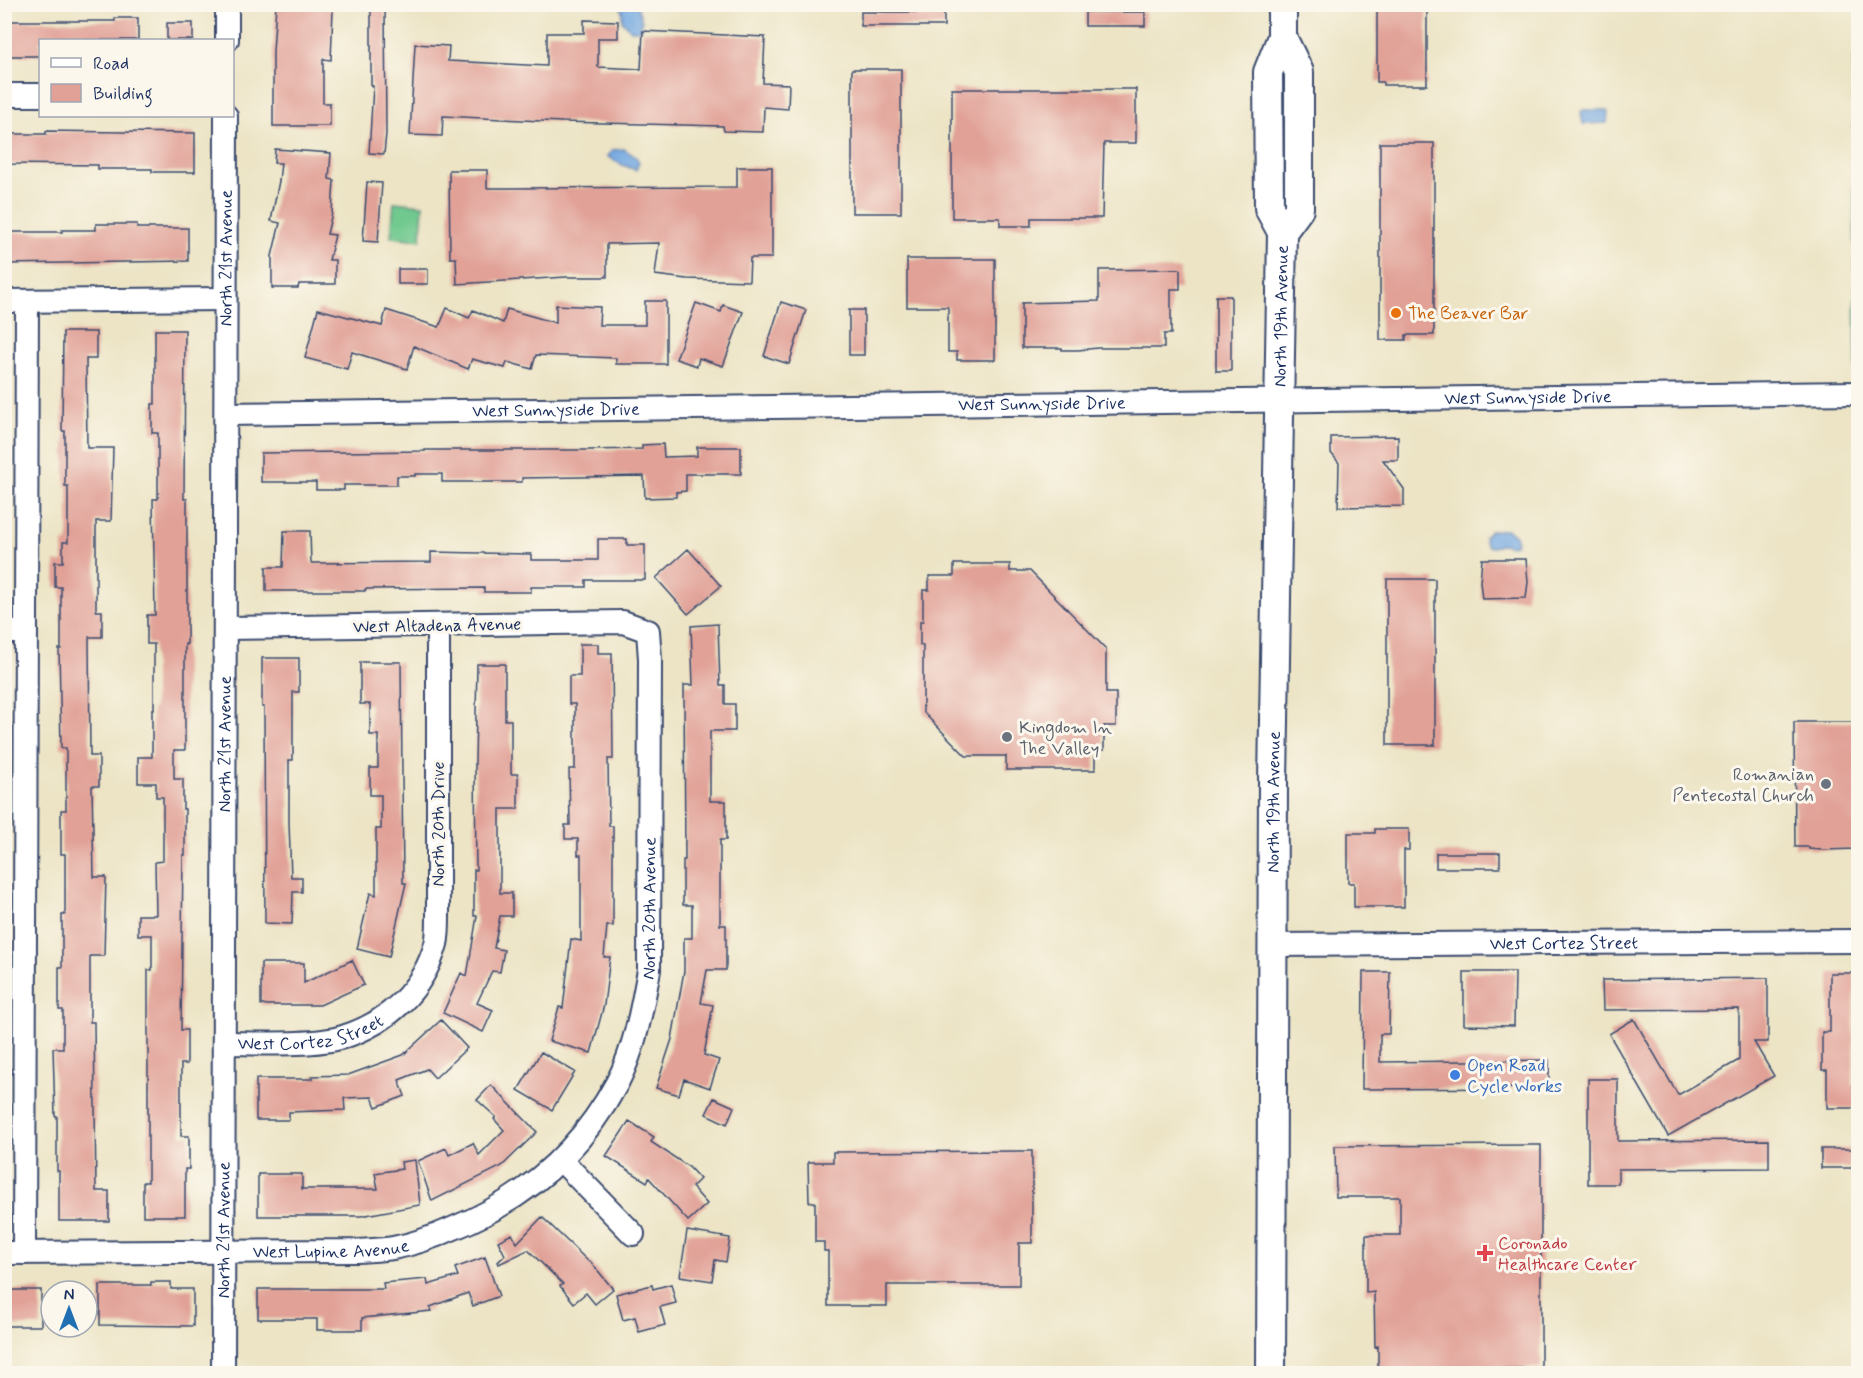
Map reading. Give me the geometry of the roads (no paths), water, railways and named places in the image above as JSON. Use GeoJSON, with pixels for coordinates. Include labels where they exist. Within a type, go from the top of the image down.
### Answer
{"type":"FeatureCollection","features":[{"type":"Feature","properties":{"kind":"main road","name":"North 19th Avenue"},"geometry":{"type":"LineString","coordinates":[[1271,1374],[1273,754],[1282,232],[1299,209],[1299,72],[1282,37],[1282,4]]}},
{"type":"Feature","properties":{"kind":"street"},"geometry":{"type":"LineString","coordinates":[[227,4],[227,39]]}},
{"type":"Feature","properties":{"kind":"street"},"geometry":{"type":"LineString","coordinates":[[4,95],[39,95]]}},
{"type":"Feature","properties":{"kind":"street","name":"North 21st Avenue"},"geometry":{"type":"LineString","coordinates":[[223,1374],[226,117]]}},
{"type":"Feature","properties":{"kind":"street"},"geometry":{"type":"LineString","coordinates":[[4,302],[225,299]]}},
{"type":"Feature","properties":{"kind":"street"},"geometry":{"type":"LineString","coordinates":[[14,1253],[15,632],[27,301]]}},
{"type":"Feature","properties":{"kind":"street","name":"West Sunnyside Drive"},"geometry":{"type":"LineString","coordinates":[[226,414],[1858,393]]}},
{"type":"Feature","properties":{"kind":"street","name":"West Altadena Avenue"},"geometry":{"type":"LineString","coordinates":[[225,628],[623,622],[648,631]]}},
{"type":"Feature","properties":{"kind":"street","name":"North 20th Drive"},"geometry":{"type":"LineString","coordinates":[[395,1011],[429,963],[437,942],[438,626]]}},
{"type":"Feature","properties":{"kind":"street","name":"North 20th Avenue"},"geometry":{"type":"LineString","coordinates":[[561,1160],[589,1127],[617,1082],[640,1017],[649,970],[650,659],[648,631]]}},
{"type":"Feature","properties":{"kind":"street","name":"West Cortez Street"},"geometry":{"type":"LineString","coordinates":[[1272,945],[1858,941]]}},
{"type":"Feature","properties":{"kind":"street","name":"West Cortez Street"},"geometry":{"type":"LineString","coordinates":[[224,1043],[310,1042],[342,1038],[372,1025],[395,1011]]}},
{"type":"Feature","properties":{"kind":"street"},"geometry":{"type":"LineString","coordinates":[[561,1160],[633,1234]]}},
{"type":"Feature","properties":{"kind":"street","name":"West Lupine Avenue"},"geometry":{"type":"LineString","coordinates":[[14,1253],[357,1251],[393,1248],[426,1240],[480,1218],[517,1197],[561,1160]]}},
{"type":"Feature","properties":{"kind":"water"},"geometry":{"type":"Polygon","coordinates":[[[619,5],[637,5],[642,21],[641,28],[631,30],[622,21],[622,11],[619,5]]]}},
{"type":"Feature","properties":{"kind":"water"},"geometry":{"type":"Polygon","coordinates":[[[1583,110],[1605,110],[1608,112],[1607,123],[1583,124],[1581,112],[1583,110]]]}},
{"type":"Feature","properties":{"kind":"water"},"geometry":{"type":"Polygon","coordinates":[[[624,149],[636,157],[639,162],[636,170],[607,156],[613,150],[624,149]]]}},
{"type":"Feature","properties":{"kind":"water"},"geometry":{"type":"Polygon","coordinates":[[[1507,530],[1515,535],[1517,542],[1511,546],[1502,544],[1488,546],[1484,537],[1490,531],[1507,530]]]}},
{"type":"Feature","properties":{"kind":"place","name":"The Beaver Bar"},"geometry":{"type":"Point","coordinates":[1396,313]}},
{"type":"Feature","properties":{"kind":"place","name":"Kingdom In The Valley"},"geometry":{"type":"Point","coordinates":[1007,737]}},
{"type":"Feature","properties":{"kind":"place","name":"Romanian Pentecostal Church"},"geometry":{"type":"Point","coordinates":[1826,784]}},
{"type":"Feature","properties":{"kind":"place","name":"Open Road Cycle Works"},"geometry":{"type":"Point","coordinates":[1455,1075]}},
{"type":"Feature","properties":{"kind":"place","name":"Coronado Healthcare Center"},"geometry":{"type":"Point","coordinates":[1485,1253]}}]}
